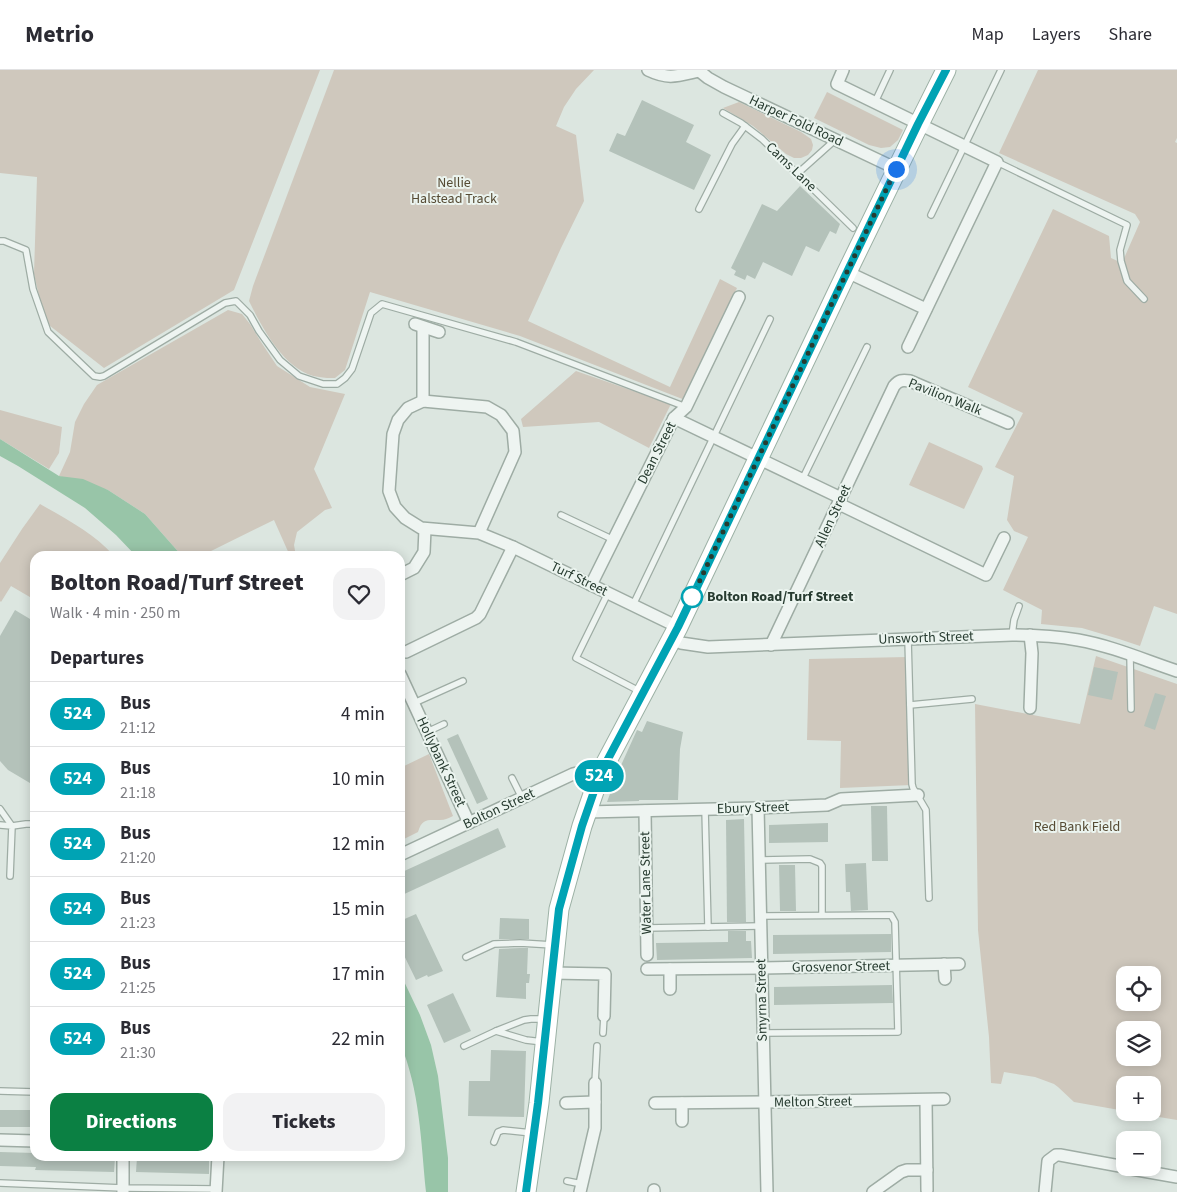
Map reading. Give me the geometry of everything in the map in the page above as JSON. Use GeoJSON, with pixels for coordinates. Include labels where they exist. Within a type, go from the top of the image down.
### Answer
{"type":"FeatureCollection","features":[{"type":"Feature","properties":{"kind":"main road"},"geometry":{"type":"LineString","coordinates":[[526,1192],[535,1133],[559,909],[586,812],[600,774],[674,633],[896,169],[946,70]]}},
{"type":"Feature","properties":{"kind":"street"},"geometry":{"type":"LineString","coordinates":[[648,70],[660,76],[674,77],[698,71]]}},
{"type":"Feature","properties":{"kind":"street"},"geometry":{"type":"LineString","coordinates":[[843,70],[836,84],[997,162],[908,347]]}},
{"type":"Feature","properties":{"kind":"street","name":"Harper Fold Road"},"geometry":{"type":"LineString","coordinates":[[698,71],[724,87],[896,169]]}},
{"type":"Feature","properties":{"kind":"street"},"geometry":{"type":"LineString","coordinates":[[847,272],[926,309]]}},
{"type":"Feature","properties":{"kind":"street","name":"Dean Street"},"geometry":{"type":"LineString","coordinates":[[591,585],[674,418],[686,408],[739,297]]}},
{"type":"Feature","properties":{"kind":"street"},"geometry":{"type":"LineString","coordinates":[[423,401],[419,326],[439,332]]}},
{"type":"Feature","properties":{"kind":"street","name":"Pavilion Walk"},"geometry":{"type":"LineString","coordinates":[[894,386],[904,380],[910,381],[1002,417]]}},
{"type":"Feature","properties":{"kind":"street","name":"Allen Street"},"geometry":{"type":"LineString","coordinates":[[772,645],[894,386]]}},
{"type":"Feature","properties":{"kind":"street"},"geometry":{"type":"LineString","coordinates":[[423,401],[487,406],[501,414],[513,431],[515,452],[479,533],[421,528],[405,518],[394,507],[389,491],[393,434],[398,420],[408,408],[423,401]]}},
{"type":"Feature","properties":{"kind":"street"},"geometry":{"type":"LineString","coordinates":[[674,418],[802,480],[986,575],[1004,538]]}},
{"type":"Feature","properties":{"kind":"street"},"geometry":{"type":"LineString","coordinates":[[405,572],[414,568],[424,552],[425,529]]}},
{"type":"Feature","properties":{"kind":"street","name":"Turf Street"},"geometry":{"type":"LineString","coordinates":[[479,533],[633,605],[674,633]]}},
{"type":"Feature","properties":{"kind":"street"},"geometry":{"type":"LineString","coordinates":[[406,652],[476,618],[480,614],[513,548]]}},
{"type":"Feature","properties":{"kind":"street","name":"Unsworth Street"},"geometry":{"type":"LineString","coordinates":[[674,633],[681,643],[708,647],[1012,635],[1050,636],[1103,645],[1177,671]]}},
{"type":"Feature","properties":{"kind":"street"},"geometry":{"type":"LineString","coordinates":[[1030,635],[1032,653],[1030,708]]}},
{"type":"Feature","properties":{"kind":"street","name":"Hollybank Street"},"geometry":{"type":"LineString","coordinates":[[405,685],[470,823]]}},
{"type":"Feature","properties":{"kind":"street","name":"Bolton Street"},"geometry":{"type":"LineString","coordinates":[[405,853],[556,781],[580,772],[587,771],[600,774]]}},
{"type":"Feature","properties":{"kind":"street","name":"Ebury Street"},"geometry":{"type":"LineString","coordinates":[[586,812],[758,808],[827,804],[840,799],[918,795]]}},
{"type":"Feature","properties":{"kind":"street","name":"Smyrna Street"},"geometry":{"type":"LineString","coordinates":[[758,808],[767,1192]]}},
{"type":"Feature","properties":{"kind":"street","name":"Water Lane Street"},"geometry":{"type":"LineString","coordinates":[[645,811],[647,955]]}},
{"type":"Feature","properties":{"kind":"street"},"geometry":{"type":"LineString","coordinates":[[944,964],[945,979]]}},
{"type":"Feature","properties":{"kind":"street","name":"Grosvenor Street"},"geometry":{"type":"LineString","coordinates":[[647,969],[959,964]]}},
{"type":"Feature","properties":{"kind":"street"},"geometry":{"type":"LineString","coordinates":[[670,969],[670,989]]}},
{"type":"Feature","properties":{"kind":"street"},"geometry":{"type":"LineString","coordinates":[[552,973],[605,974],[604,1016]]}},
{"type":"Feature","properties":{"kind":"street"},"geometry":{"type":"LineString","coordinates":[[581,1188],[594,1136],[595,1083]]}},
{"type":"Feature","properties":{"kind":"street","name":"Melton Street"},"geometry":{"type":"LineString","coordinates":[[656,1103],[944,1099]]}},
{"type":"Feature","properties":{"kind":"street"},"geometry":{"type":"LineString","coordinates":[[926,1100],[927,1190]]}},
{"type":"Feature","properties":{"kind":"street"},"geometry":{"type":"LineString","coordinates":[[566,1103],[595,1102]]}},
{"type":"Feature","properties":{"kind":"street"},"geometry":{"type":"LineString","coordinates":[[682,1103],[682,1121]]}},
{"type":"Feature","properties":{"kind":"street"},"geometry":{"type":"LineString","coordinates":[[0,1140],[30,1141]]}},
{"type":"Feature","properties":{"kind":"street"},"geometry":{"type":"LineString","coordinates":[[1045,1192],[1048,1161],[1056,1155],[1116,1165]]}},
{"type":"Feature","properties":{"kind":"street"},"geometry":{"type":"LineString","coordinates":[[123,1161],[123,1190]]}},
{"type":"Feature","properties":{"kind":"street"},"geometry":{"type":"LineString","coordinates":[[216,1190],[218,1161]]}},
{"type":"Feature","properties":{"kind":"street"},"geometry":{"type":"LineString","coordinates":[[873,1192],[901,1172],[907,1170],[926,1170]]}},
{"type":"Feature","properties":{"kind":"street"},"geometry":{"type":"LineString","coordinates":[[1161,1174],[1177,1177]]}},
{"type":"Feature","properties":{"kind":"lane"},"geometry":{"type":"LineString","coordinates":[[875,102],[890,70]]}},
{"type":"Feature","properties":{"kind":"lane"},"geometry":{"type":"LineString","coordinates":[[930,214],[1001,70]]}},
{"type":"Feature","properties":{"kind":"lane","name":"Cams Lane"},"geometry":{"type":"LineString","coordinates":[[723,113],[762,139],[853,228]]}},
{"type":"Feature","properties":{"kind":"lane"},"geometry":{"type":"LineString","coordinates":[[699,209],[732,144],[745,126]]}},
{"type":"Feature","properties":{"kind":"lane"},"geometry":{"type":"LineString","coordinates":[[798,174],[835,140]]}},
{"type":"Feature","properties":{"kind":"lane"},"geometry":{"type":"LineString","coordinates":[[997,162],[1127,225],[1120,250],[1121,261],[1127,281],[1144,299]]}},
{"type":"Feature","properties":{"kind":"lane"},"geometry":{"type":"LineString","coordinates":[[0,242],[4,241],[26,250],[33,289],[48,332],[94,376],[104,376],[225,302],[236,301],[250,315],[280,360],[299,376],[323,384],[337,384],[352,369],[371,313],[382,304],[516,342],[686,408]]}},
{"type":"Feature","properties":{"kind":"lane"},"geometry":{"type":"LineString","coordinates":[[633,605],[770,319]]}},
{"type":"Feature","properties":{"kind":"lane"},"geometry":{"type":"LineString","coordinates":[[802,480],[867,347]]}},
{"type":"Feature","properties":{"kind":"lane"},"geometry":{"type":"LineString","coordinates":[[561,515],[614,540]]}},
{"type":"Feature","properties":{"kind":"lane"},"geometry":{"type":"LineString","coordinates":[[608,593],[576,658],[643,692]]}},
{"type":"Feature","properties":{"kind":"lane"},"geometry":{"type":"LineString","coordinates":[[1012,635],[1014,620],[1019,606]]}},
{"type":"Feature","properties":{"kind":"lane"},"geometry":{"type":"LineString","coordinates":[[908,639],[912,784],[926,810],[929,898]]}},
{"type":"Feature","properties":{"kind":"lane"},"geometry":{"type":"LineString","coordinates":[[1130,655],[1131,709]]}},
{"type":"Feature","properties":{"kind":"lane"},"geometry":{"type":"LineString","coordinates":[[414,704],[463,680]]}},
{"type":"Feature","properties":{"kind":"lane"},"geometry":{"type":"LineString","coordinates":[[910,705],[972,699]]}},
{"type":"Feature","properties":{"kind":"lane"},"geometry":{"type":"LineString","coordinates":[[427,732],[444,724]]}},
{"type":"Feature","properties":{"kind":"lane"},"geometry":{"type":"LineString","coordinates":[[512,778],[522,798]]}},
{"type":"Feature","properties":{"kind":"lane"},"geometry":{"type":"LineString","coordinates":[[0,809],[12,826],[10,876]]}},
{"type":"Feature","properties":{"kind":"lane"},"geometry":{"type":"LineString","coordinates":[[705,809],[708,927]]}},
{"type":"Feature","properties":{"kind":"lane"},"geometry":{"type":"LineString","coordinates":[[0,826],[30,824]]}},
{"type":"Feature","properties":{"kind":"lane"},"geometry":{"type":"LineString","coordinates":[[759,860],[810,859],[820,863],[822,866],[822,915]]}},
{"type":"Feature","properties":{"kind":"lane"},"geometry":{"type":"LineString","coordinates":[[646,928],[708,927],[822,915],[891,914],[895,922],[898,1032],[763,1033]]}},
{"type":"Feature","properties":{"kind":"lane"},"geometry":{"type":"LineString","coordinates":[[466,958],[494,944],[555,945]]}},
{"type":"Feature","properties":{"kind":"lane"},"geometry":{"type":"LineString","coordinates":[[603,1033],[604,1016]]}},
{"type":"Feature","properties":{"kind":"lane"},"geometry":{"type":"LineString","coordinates":[[464,1046],[524,1020],[547,1019]]}},
{"type":"Feature","properties":{"kind":"lane"},"geometry":{"type":"LineString","coordinates":[[496,1031],[526,1040],[545,1042]]}},
{"type":"Feature","properties":{"kind":"lane"},"geometry":{"type":"LineString","coordinates":[[595,1083],[597,1046]]}},
{"type":"Feature","properties":{"kind":"lane"},"geometry":{"type":"LineString","coordinates":[[0,1091],[30,1092]]}},
{"type":"Feature","properties":{"kind":"lane"},"geometry":{"type":"LineString","coordinates":[[494,1142],[498,1132],[503,1130],[535,1133]]}},
{"type":"Feature","properties":{"kind":"lane"},"geometry":{"type":"LineString","coordinates":[[567,1181],[581,1188]]}},
{"type":"Feature","properties":{"kind":"lane"},"geometry":{"type":"LineString","coordinates":[[0,1183],[123,1190],[216,1190]]}},
{"type":"Feature","properties":{"kind":"green space"},"geometry":{"type":"Polygon","coordinates":[[[0,70],[320,70],[234,290],[104,368],[45,322],[34,274],[37,177],[0,173],[0,70]]]}},
{"type":"Feature","properties":{"kind":"green space","name":"Nellie Halstead Track"},"geometry":{"type":"Polygon","coordinates":[[[334,70],[594,70],[576,89],[564,107],[556,126],[576,135],[584,201],[528,321],[670,387],[720,279],[737,288],[685,400],[520,336],[370,292],[345,370],[335,378],[307,373],[296,367],[286,358],[268,336],[249,301],[334,70]]]}},
{"type":"Feature","properties":{"kind":"green space"},"geometry":{"type":"Polygon","coordinates":[[[1038,70],[1177,70],[1177,138],[1175,142],[1177,143],[1177,614],[1154,606],[1140,646],[1082,628],[1041,624],[1042,610],[1003,590],[1028,537],[1014,531],[1007,520],[1014,476],[995,467],[1023,413],[968,387],[1053,209],[1109,236],[1111,258],[1122,263],[1140,222],[1135,214],[999,153],[1038,70]]]}},
{"type":"Feature","properties":{"kind":"green space"},"geometry":{"type":"Polygon","coordinates":[[[827,92],[903,130],[898,140],[890,147],[881,148],[869,145],[814,118],[827,92]]]}},
{"type":"Feature","properties":{"kind":"green space"},"geometry":{"type":"Polygon","coordinates":[[[739,102],[801,132],[811,139],[812,150],[808,155],[801,158],[794,158],[786,154],[753,126],[723,108],[739,102]]]}},
{"type":"Feature","properties":{"kind":"green space"},"geometry":{"type":"Polygon","coordinates":[[[228,310],[242,314],[277,366],[310,387],[345,394],[314,469],[332,508],[325,510],[297,532],[294,545],[295,551],[288,551],[274,520],[211,551],[178,551],[145,514],[108,490],[59,476],[70,452],[75,422],[97,385],[228,310]]]}},
{"type":"Feature","properties":{"kind":"green space"},"geometry":{"type":"Polygon","coordinates":[[[576,371],[671,404],[649,448],[599,422],[523,427],[521,419],[576,371]]]}},
{"type":"Feature","properties":{"kind":"green space"},"geometry":{"type":"Polygon","coordinates":[[[0,410],[62,427],[59,453],[49,469],[0,439],[0,410]]]}},
{"type":"Feature","properties":{"kind":"green space"},"geometry":{"type":"Polygon","coordinates":[[[929,442],[982,466],[983,469],[964,509],[909,485],[929,442]]]}},
{"type":"Feature","properties":{"kind":"green space"},"geometry":{"type":"Polygon","coordinates":[[[40,504],[89,533],[109,551],[30,551],[30,597],[11,586],[1,602],[0,563],[40,504]]]}},
{"type":"Feature","properties":{"kind":"green space","name":"Red Bank Field"},"geometry":{"type":"Polygon","coordinates":[[[1096,656],[1177,684],[1177,1120],[1161,1117],[1161,1076],[1116,1076],[1116,1109],[1074,1102],[1054,1084],[1035,1077],[1004,1072],[1001,1084],[991,1083],[989,1037],[978,930],[975,704],[1080,724],[1096,656]]]}},
{"type":"Feature","properties":{"kind":"green space"},"geometry":{"type":"Polygon","coordinates":[[[908,657],[912,785],[840,788],[841,741],[807,740],[809,659],[908,657]]]}},
{"type":"Feature","properties":{"kind":"green space"},"geometry":{"type":"Polygon","coordinates":[[[429,754],[453,816],[444,820],[426,821],[421,824],[418,832],[405,838],[405,766],[429,754]]]}},
{"type":"Feature","properties":{"kind":"shaded area"},"geometry":{"type":"Polygon","coordinates":[[[0,439],[59,476],[83,479],[108,490],[145,514],[178,551],[131,551],[85,508],[0,456],[0,439]]]}},
{"type":"Feature","properties":{"kind":"shaded area"},"geometry":{"type":"Polygon","coordinates":[[[405,984],[420,1015],[431,1045],[438,1076],[448,1158],[448,1192],[426,1192],[416,1098],[405,1056],[405,984]]]}},
{"type":"Feature","properties":{"kind":"building"},"geometry":{"type":"Polygon","coordinates":[[[642,100],[694,125],[686,142],[711,155],[694,190],[609,151],[617,133],[625,136],[642,100]]]}},
{"type":"Feature","properties":{"kind":"building"},"geometry":{"type":"Polygon","coordinates":[[[800,186],[840,224],[836,234],[830,231],[819,252],[806,246],[792,276],[763,262],[755,279],[747,275],[745,280],[734,275],[736,271],[731,268],[762,204],[777,211],[800,186]]]}},
{"type":"Feature","properties":{"kind":"building"},"geometry":{"type":"Polygon","coordinates":[[[15,610],[30,619],[30,783],[8,770],[0,761],[0,636],[15,610]]]}},
{"type":"Feature","properties":{"kind":"building"},"geometry":{"type":"Polygon","coordinates":[[[1094,667],[1118,672],[1112,700],[1088,695],[1094,667]]]}},
{"type":"Feature","properties":{"kind":"building"},"geometry":{"type":"Polygon","coordinates":[[[1155,693],[1166,696],[1155,730],[1144,726],[1155,693]]]}},
{"type":"Feature","properties":{"kind":"building"},"geometry":{"type":"Polygon","coordinates":[[[647,721],[683,732],[680,749],[678,800],[607,802],[637,730],[642,732],[647,721]]]}},
{"type":"Feature","properties":{"kind":"building"},"geometry":{"type":"Polygon","coordinates":[[[458,734],[488,799],[477,804],[447,739],[458,734]]]}},
{"type":"Feature","properties":{"kind":"building"},"geometry":{"type":"Polygon","coordinates":[[[871,806],[887,806],[888,861],[872,861],[871,806]]]}},
{"type":"Feature","properties":{"kind":"building"},"geometry":{"type":"Polygon","coordinates":[[[744,819],[746,922],[727,922],[726,820],[744,819]]]}},
{"type":"Feature","properties":{"kind":"building"},"geometry":{"type":"Polygon","coordinates":[[[828,823],[828,842],[769,843],[769,825],[828,823]]]}},
{"type":"Feature","properties":{"kind":"building"},"geometry":{"type":"Polygon","coordinates":[[[498,828],[506,847],[405,894],[405,871],[498,828]]]}},
{"type":"Feature","properties":{"kind":"building"},"geometry":{"type":"Polygon","coordinates":[[[866,863],[868,910],[851,911],[850,892],[846,892],[845,864],[866,863]]]}},
{"type":"Feature","properties":{"kind":"building"},"geometry":{"type":"Polygon","coordinates":[[[779,865],[795,865],[796,911],[780,911],[779,865]]]}},
{"type":"Feature","properties":{"kind":"building"},"geometry":{"type":"Polygon","coordinates":[[[416,914],[443,971],[416,980],[405,957],[405,919],[416,914]]]}},
{"type":"Feature","properties":{"kind":"building"},"geometry":{"type":"Polygon","coordinates":[[[500,918],[529,919],[529,939],[499,939],[500,918]]]}},
{"type":"Feature","properties":{"kind":"building"},"geometry":{"type":"Polygon","coordinates":[[[728,931],[746,931],[746,941],[751,941],[752,958],[657,960],[656,943],[728,942],[728,931]]]}},
{"type":"Feature","properties":{"kind":"building"},"geometry":{"type":"Polygon","coordinates":[[[891,934],[891,952],[773,954],[773,935],[891,934]]]}},
{"type":"Feature","properties":{"kind":"building"},"geometry":{"type":"Polygon","coordinates":[[[528,948],[527,974],[530,974],[529,983],[526,983],[526,999],[496,997],[499,949],[528,948]]]}},
{"type":"Feature","properties":{"kind":"building"},"geometry":{"type":"Polygon","coordinates":[[[892,985],[893,1003],[774,1005],[774,987],[892,985]]]}},
{"type":"Feature","properties":{"kind":"building"},"geometry":{"type":"Polygon","coordinates":[[[453,993],[471,1031],[444,1043],[427,1005],[453,993]]]}},
{"type":"Feature","properties":{"kind":"building"},"geometry":{"type":"Polygon","coordinates":[[[491,1050],[526,1051],[524,1117],[468,1116],[469,1081],[490,1081],[491,1050]]]}},
{"type":"Feature","properties":{"kind":"building"},"geometry":{"type":"Polygon","coordinates":[[[0,1110],[30,1110],[30,1127],[0,1127],[0,1110]]]}},
{"type":"Feature","properties":{"kind":"building"},"geometry":{"type":"Polygon","coordinates":[[[0,1152],[30,1153],[30,1161],[115,1161],[114,1172],[35,1170],[36,1167],[0,1166],[0,1152]]]}},
{"type":"Feature","properties":{"kind":"building"},"geometry":{"type":"Polygon","coordinates":[[[137,1161],[209,1161],[209,1174],[136,1172],[137,1161]]]}},
{"type":"Feature","properties":{"kind":"bus line","name":"524"},"geometry":{"type":"LineString","coordinates":[[526,1192],[538,1103],[559,909],[582,826],[600,774],[678,627],[918,124],[946,70]]}},
{"type":"Feature","properties":{"kind":"place","name":"Bolton Road/Turf Street"},"geometry":{"type":"Point","coordinates":[692,597]}},
{"type":"Feature","properties":{"kind":"route"},"geometry":{"type":"LineString","coordinates":[[692,597],[896,169]]}}]}
